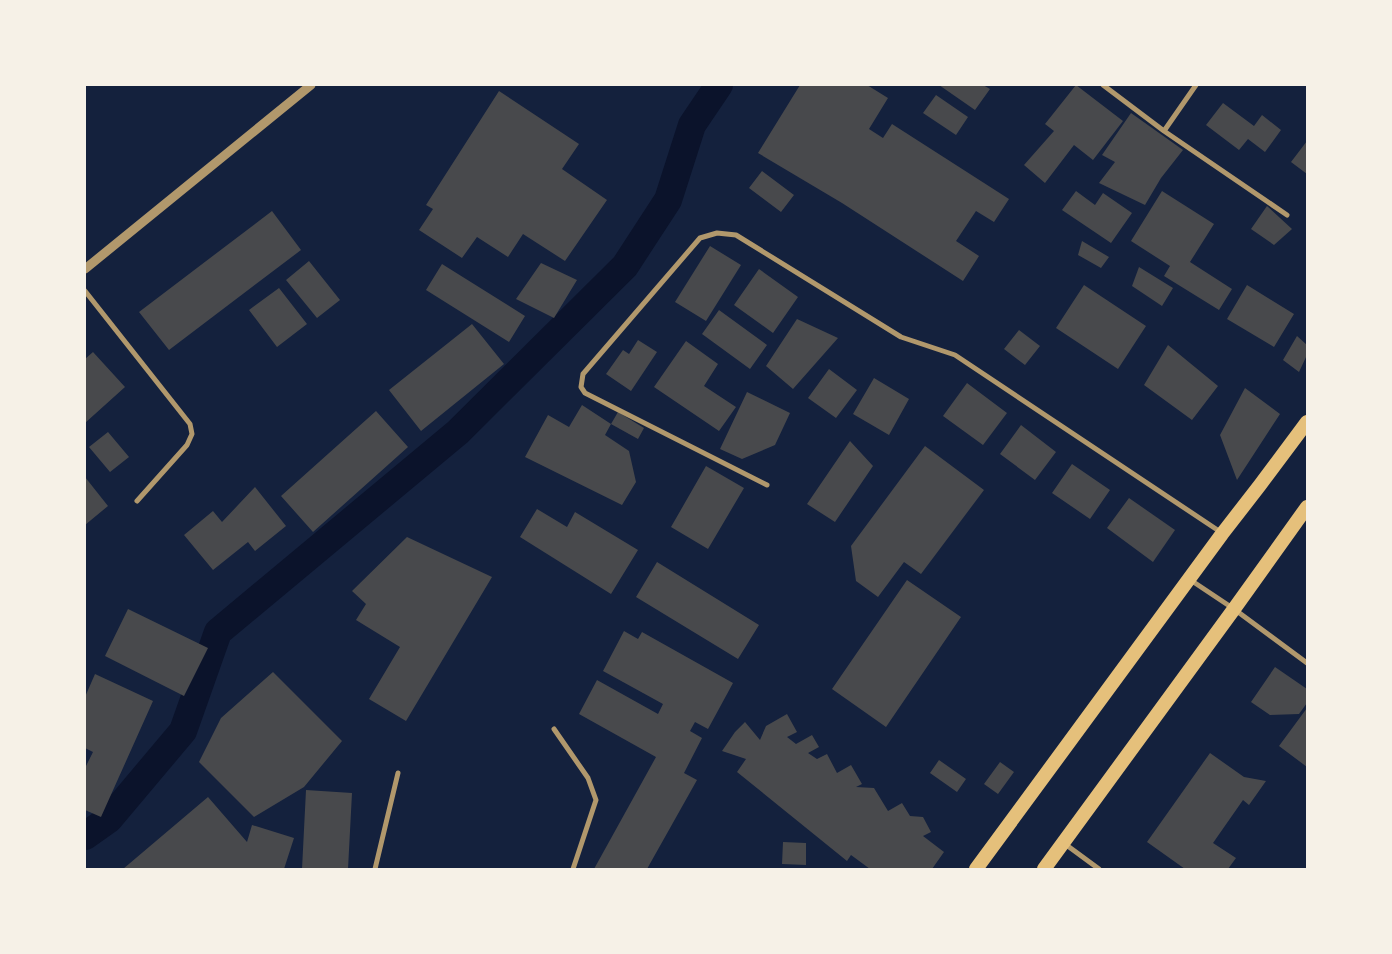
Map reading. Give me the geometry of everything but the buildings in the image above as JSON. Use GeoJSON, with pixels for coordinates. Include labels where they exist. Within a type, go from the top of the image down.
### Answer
{"type":"FeatureCollection","features":[{"type":"Feature","properties":{"kind":"highway"},"geometry":{"type":"LineString","coordinates":[[976,869],[1189,578],[1307,422]]}},
{"type":"Feature","properties":{"kind":"highway"},"geometry":{"type":"LineString","coordinates":[[1044,869],[1307,507]]}},
{"type":"Feature","properties":{"kind":"street"},"geometry":{"type":"LineString","coordinates":[[85,270],[311,85]]}},
{"type":"Feature","properties":{"kind":"street"},"geometry":{"type":"LineString","coordinates":[[1103,85],[1164,131],[1287,216]]}},
{"type":"Feature","properties":{"kind":"street"},"geometry":{"type":"LineString","coordinates":[[1164,131],[1196,85]]}},
{"type":"Feature","properties":{"kind":"street"},"geometry":{"type":"LineString","coordinates":[[767,485],[585,393],[581,387],[583,374],[700,238],[717,233],[736,235],[901,337],[955,355],[1222,534]]}},
{"type":"Feature","properties":{"kind":"street"},"geometry":{"type":"LineString","coordinates":[[85,291],[190,424],[192,434],[187,445],[137,501]]}},
{"type":"Feature","properties":{"kind":"street"},"geometry":{"type":"LineString","coordinates":[[1189,578],[1307,662]]}},
{"type":"Feature","properties":{"kind":"street"},"geometry":{"type":"LineString","coordinates":[[554,729],[588,778],[596,800],[573,869]]}},
{"type":"Feature","properties":{"kind":"street"},"geometry":{"type":"LineString","coordinates":[[375,869],[398,773]]}},
{"type":"Feature","properties":{"kind":"street"},"geometry":{"type":"LineString","coordinates":[[1063,842],[1099,869]]}},
{"type":"Feature","properties":{"kind":"waterway"},"geometry":{"type":"LineString","coordinates":[[85,836],[109,819],[183,731],[218,632],[458,432],[625,266],[668,200],[692,125],[719,85]]}}]}
